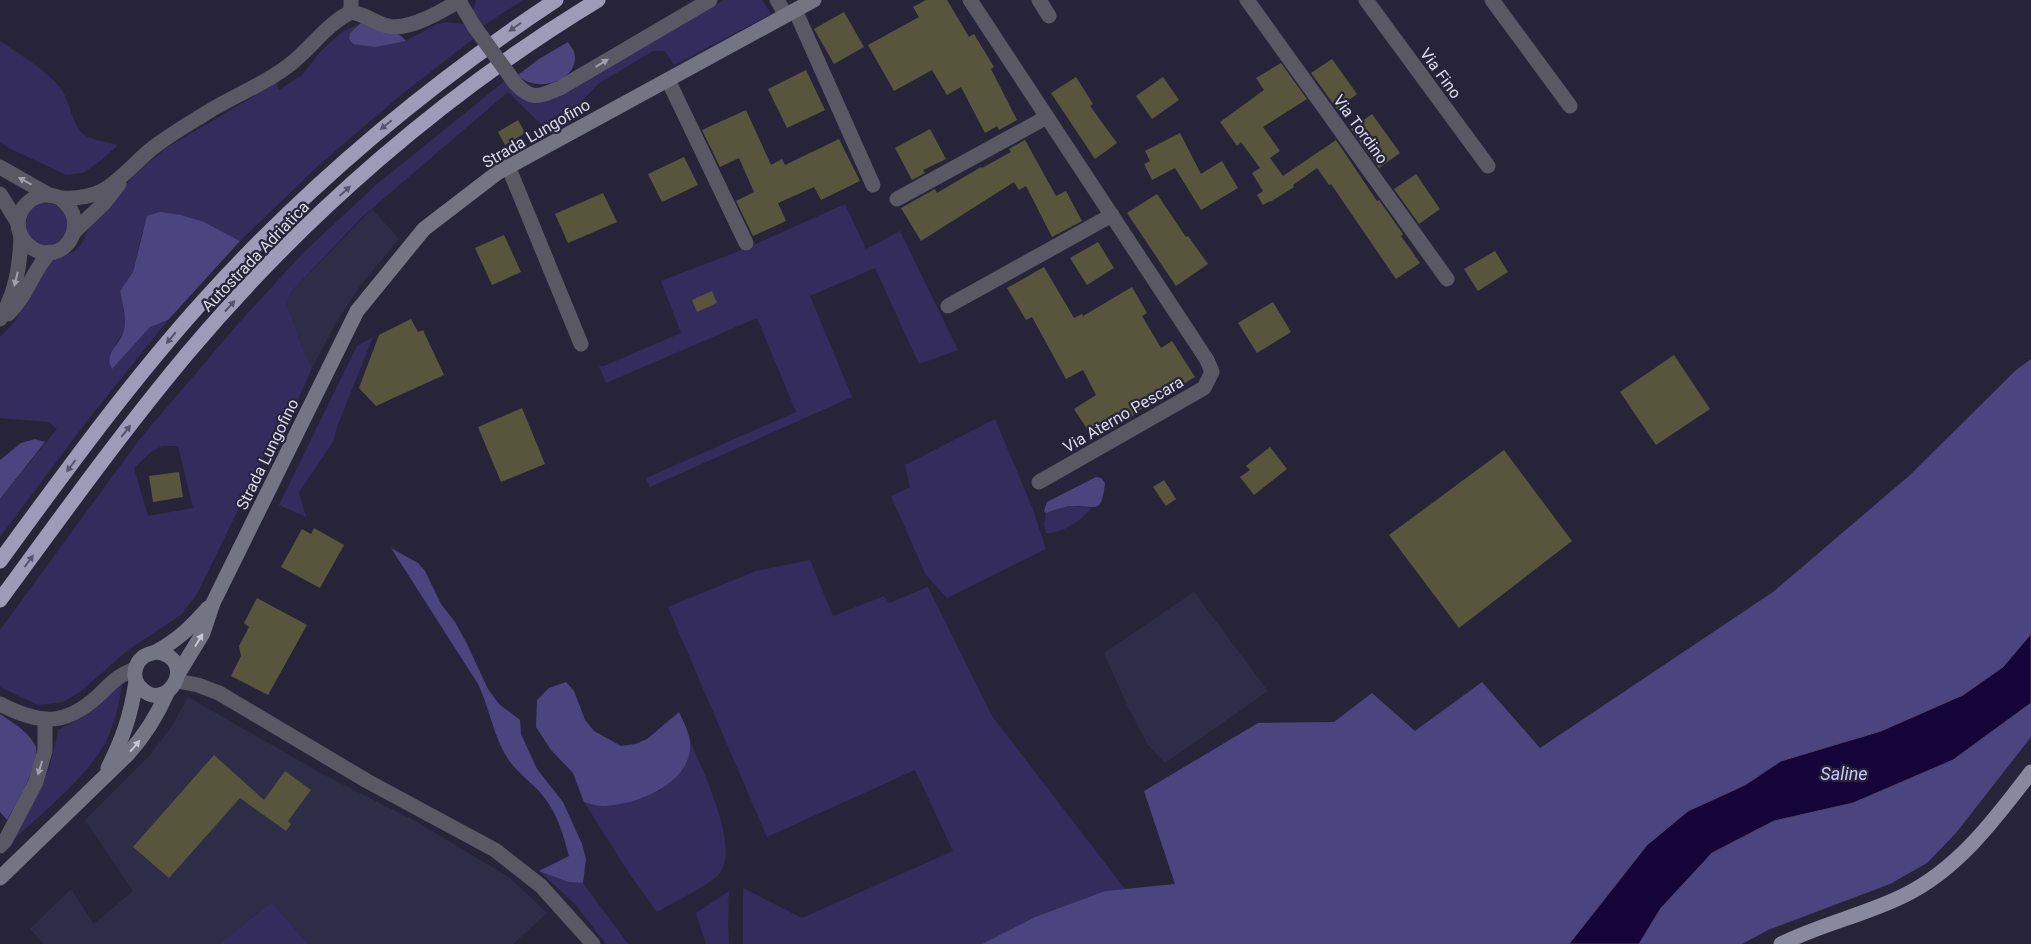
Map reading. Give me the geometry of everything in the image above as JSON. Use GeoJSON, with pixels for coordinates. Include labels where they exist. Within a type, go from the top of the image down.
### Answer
{"type":"FeatureCollection","features":[{"type":"Feature","properties":{"kind":"highway","name":"Autostrada Adriatica"},"geometry":{"type":"LineString","coordinates":[[0,561],[135,382],[204,300],[271,229],[357,149],[438,82],[556,0]]}},
{"type":"Feature","properties":{"kind":"highway","name":"Autostrada Adriatica"},"geometry":{"type":"LineString","coordinates":[[0,600],[90,478],[187,354],[300,232],[387,153],[456,98],[552,29],[598,0]]}},
{"type":"Feature","properties":{"kind":"main road","name":"Strada Lungofino"},"geometry":{"type":"LineString","coordinates":[[0,878],[101,781],[144,736],[203,632],[213,603],[357,311],[424,229],[508,166],[814,0]]}},
{"type":"Feature","properties":{"kind":"main road","name":"Strada Lungofino"},"geometry":{"type":"LineString","coordinates":[[101,781],[119,745],[132,711],[136,675],[140,659],[145,655],[157,652],[187,632],[213,603]]}},
{"type":"Feature","properties":{"kind":"main road"},"geometry":{"type":"LineString","coordinates":[[136,675],[139,686],[148,694],[155,695],[174,683],[174,662],[164,653],[157,652]]}},
{"type":"Feature","properties":{"kind":"main road"},"geometry":{"type":"LineString","coordinates":[[1781,944],[1903,896],[1935,877],[1954,862],[1977,839],[2031,772]]}},
{"type":"Feature","properties":{"kind":"street"},"geometry":{"type":"LineString","coordinates":[[0,321],[9,305],[20,261],[20,214],[24,206],[31,199],[40,196],[55,197],[97,193],[107,188],[150,150],[204,113],[289,65],[351,6],[362,14],[388,26],[397,27],[410,25],[460,0],[474,26],[514,83],[523,92],[537,97],[560,88],[710,0]]}},
{"type":"Feature","properties":{"kind":"street"},"geometry":{"type":"LineString","coordinates":[[777,0],[791,13],[873,186]]}},
{"type":"Feature","properties":{"kind":"street","name":"Via Aterno Pescara"},"geometry":{"type":"LineString","coordinates":[[970,0],[1207,360],[1212,372],[1204,388],[1039,482]]}},
{"type":"Feature","properties":{"kind":"street"},"geometry":{"type":"LineString","coordinates":[[1039,0],[1049,16]]}},
{"type":"Feature","properties":{"kind":"street","name":"Via Tordino"},"geometry":{"type":"LineString","coordinates":[[1247,0],[1447,279]]}},
{"type":"Feature","properties":{"kind":"street","name":"Via Fino"},"geometry":{"type":"LineString","coordinates":[[1366,0],[1488,166]]}},
{"type":"Feature","properties":{"kind":"street"},"geometry":{"type":"LineString","coordinates":[[1492,0],[1570,106]]}},
{"type":"Feature","properties":{"kind":"street"},"geometry":{"type":"LineString","coordinates":[[668,80],[746,243]]}},
{"type":"Feature","properties":{"kind":"street"},"geometry":{"type":"LineString","coordinates":[[896,199],[1047,117]]}},
{"type":"Feature","properties":{"kind":"street"},"geometry":{"type":"LineString","coordinates":[[0,194],[19,230],[33,249],[41,252],[50,252],[66,246],[75,231],[104,203],[133,165]]}},
{"type":"Feature","properties":{"kind":"street"},"geometry":{"type":"LineString","coordinates":[[508,166],[581,344]]}},
{"type":"Feature","properties":{"kind":"street"},"geometry":{"type":"LineString","coordinates":[[0,167],[67,203],[75,215],[75,231]]}},
{"type":"Feature","properties":{"kind":"street"},"geometry":{"type":"LineString","coordinates":[[948,306],[1112,215]]}},
{"type":"Feature","properties":{"kind":"street"},"geometry":{"type":"LineString","coordinates":[[0,321],[22,300],[40,264],[50,252]]}},
{"type":"Feature","properties":{"kind":"street"},"geometry":{"type":"LineString","coordinates":[[0,704],[21,714],[45,720],[62,718],[80,711],[119,676],[136,675]]}},
{"type":"Feature","properties":{"kind":"street"},"geometry":{"type":"LineString","coordinates":[[174,683],[198,685],[219,693],[367,781],[495,850],[541,886],[593,944]]}},
{"type":"Feature","properties":{"kind":"street"},"geometry":{"type":"LineString","coordinates":[[0,846],[5,841],[36,782],[45,751],[45,720]]}},
{"type":"Feature","properties":{"kind":"shaded area"},"geometry":{"type":"Polygon","coordinates":[[[476,0],[523,0],[481,27],[473,11],[476,0]]]}},
{"type":"Feature","properties":{"kind":"shaded area"},"geometry":{"type":"Polygon","coordinates":[[[724,0],[762,0],[771,14],[674,65],[665,51],[653,51],[598,84],[579,104],[575,119],[550,133],[508,92],[362,217],[291,292],[287,304],[303,350],[312,368],[286,426],[272,440],[197,594],[181,615],[128,650],[81,691],[63,702],[38,705],[0,687],[0,630],[139,440],[237,325],[303,253],[377,184],[506,80],[543,100],[559,97],[724,0]],[[162,446],[152,451],[134,468],[148,516],[193,508],[178,446],[162,446]]]}},
{"type":"Feature","properties":{"kind":"shaded area"},"geometry":{"type":"Polygon","coordinates":[[[364,20],[400,35],[406,41],[375,47],[353,44],[349,39],[350,33],[364,20]]]}},
{"type":"Feature","properties":{"kind":"shaded area"},"geometry":{"type":"Polygon","coordinates":[[[446,22],[466,25],[477,36],[402,94],[321,163],[240,241],[204,222],[143,229],[133,272],[120,291],[125,319],[124,332],[115,345],[111,369],[150,327],[168,320],[87,421],[0,537],[0,499],[57,429],[49,422],[0,418],[0,337],[12,325],[27,303],[42,268],[54,260],[75,251],[81,245],[89,228],[137,172],[165,149],[276,83],[279,90],[302,75],[321,51],[342,32],[359,24],[350,33],[349,39],[353,44],[406,41],[437,24],[446,22]]]}},
{"type":"Feature","properties":{"kind":"shaded area"},"geometry":{"type":"Polygon","coordinates":[[[0,41],[38,67],[58,85],[66,98],[74,121],[82,133],[91,138],[118,145],[83,173],[66,175],[0,142],[0,41]]]}},
{"type":"Feature","properties":{"kind":"shaded area"},"geometry":{"type":"Polygon","coordinates":[[[568,42],[574,52],[575,62],[565,77],[556,82],[535,84],[526,81],[518,75],[539,59],[568,42]]]}},
{"type":"Feature","properties":{"kind":"shaded area"},"geometry":{"type":"Polygon","coordinates":[[[47,203],[62,209],[68,224],[62,239],[47,245],[32,239],[26,224],[32,209],[47,203]]]}},
{"type":"Feature","properties":{"kind":"shaded area"},"geometry":{"type":"Polygon","coordinates":[[[845,204],[866,249],[900,231],[958,350],[919,364],[875,268],[810,296],[852,397],[650,487],[646,478],[796,412],[757,318],[606,383],[599,366],[604,366],[681,333],[661,281],[747,248],[845,204]]]}},
{"type":"Feature","properties":{"kind":"shaded area"},"geometry":{"type":"Polygon","coordinates":[[[372,209],[399,239],[362,283],[337,321],[312,368],[303,350],[287,304],[291,292],[372,209]]]}},
{"type":"Feature","properties":{"kind":"shaded area"},"geometry":{"type":"Polygon","coordinates":[[[160,212],[181,215],[204,222],[240,241],[168,320],[150,327],[112,369],[110,363],[111,353],[122,335],[125,325],[120,291],[133,272],[147,216],[160,212]]]}},
{"type":"Feature","properties":{"kind":"shaded area"},"geometry":{"type":"Polygon","coordinates":[[[373,337],[337,427],[333,442],[299,492],[306,517],[279,505],[357,346],[373,337]]]}},
{"type":"Feature","properties":{"kind":"shaded area"},"geometry":{"type":"Polygon","coordinates":[[[2031,359],[2031,634],[2003,667],[1963,695],[1881,731],[1781,761],[1745,785],[1688,811],[1606,899],[1569,944],[982,944],[1035,917],[1105,891],[1175,884],[1144,791],[1258,723],[1334,722],[1372,693],[1415,731],[1482,682],[1540,748],[1773,592],[1910,475],[2015,371],[2031,359]]]}},
{"type":"Feature","properties":{"kind":"shaded area"},"geometry":{"type":"Polygon","coordinates":[[[995,419],[1032,507],[1046,549],[947,598],[926,575],[891,496],[910,487],[905,465],[995,419]]]}},
{"type":"Feature","properties":{"kind":"shaded area"},"geometry":{"type":"Polygon","coordinates":[[[35,439],[45,442],[0,499],[0,460],[21,443],[35,439]]]}},
{"type":"Feature","properties":{"kind":"shaded area"},"geometry":{"type":"Polygon","coordinates":[[[1096,477],[1101,478],[1105,483],[1102,500],[1097,506],[1070,506],[1046,513],[1044,511],[1047,502],[1096,477]]]}},
{"type":"Feature","properties":{"kind":"shaded area"},"geometry":{"type":"Polygon","coordinates":[[[1073,506],[1091,508],[1083,517],[1065,529],[1046,533],[1044,525],[1046,513],[1073,506]]]}},
{"type":"Feature","properties":{"kind":"shaded area"},"geometry":{"type":"Polygon","coordinates":[[[391,548],[418,563],[425,571],[441,604],[455,622],[467,644],[488,689],[499,704],[520,720],[521,734],[537,769],[563,802],[582,844],[586,859],[583,883],[568,882],[539,871],[569,856],[558,821],[538,790],[508,759],[499,741],[478,684],[391,548]]]}},
{"type":"Feature","properties":{"kind":"shaded area"},"geometry":{"type":"Polygon","coordinates":[[[810,560],[833,616],[884,596],[889,603],[928,587],[992,716],[1125,889],[1105,891],[1035,917],[982,944],[743,944],[743,888],[802,918],[953,851],[915,770],[767,837],[668,607],[756,571],[810,560]]]}},
{"type":"Feature","properties":{"kind":"shaded area"},"geometry":{"type":"Polygon","coordinates":[[[1194,592],[1268,691],[1165,763],[1148,745],[1128,707],[1104,653],[1194,592]]]}},
{"type":"Feature","properties":{"kind":"shaded area"},"geometry":{"type":"Polygon","coordinates":[[[566,682],[574,691],[585,720],[594,731],[621,746],[635,744],[647,739],[679,712],[690,741],[689,756],[683,769],[661,789],[632,801],[603,806],[584,802],[573,773],[551,750],[536,727],[537,700],[549,688],[566,682]]]}},
{"type":"Feature","properties":{"kind":"shaded area"},"geometry":{"type":"Polygon","coordinates":[[[122,683],[113,725],[99,753],[61,796],[4,848],[31,806],[45,779],[58,730],[81,718],[122,683]]]}},
{"type":"Feature","properties":{"kind":"shaded area"},"geometry":{"type":"Polygon","coordinates":[[[188,697],[326,776],[417,822],[510,878],[547,913],[513,944],[308,944],[272,902],[219,944],[44,944],[30,929],[71,889],[94,924],[133,891],[85,820],[150,755],[172,726],[188,697]]]}},
{"type":"Feature","properties":{"kind":"shaded area"},"geometry":{"type":"Polygon","coordinates":[[[2031,703],[2031,737],[1956,833],[1927,863],[1890,884],[1768,930],[1742,944],[1639,944],[1661,908],[1712,853],[1774,821],[1853,803],[1953,760],[2031,703]]]}},
{"type":"Feature","properties":{"kind":"shaded area"},"geometry":{"type":"Polygon","coordinates":[[[0,714],[28,735],[35,745],[36,752],[32,771],[7,820],[0,812],[0,714]]]}},
{"type":"Feature","properties":{"kind":"shaded area"},"geometry":{"type":"Polygon","coordinates":[[[690,741],[717,807],[725,845],[725,861],[720,873],[715,878],[657,912],[631,876],[584,802],[602,806],[660,791],[680,772],[687,758],[690,741]]]}},
{"type":"Feature","properties":{"kind":"shaded area"},"geometry":{"type":"Polygon","coordinates":[[[539,871],[568,882],[583,883],[628,944],[606,944],[575,904],[539,871]]]}},
{"type":"Feature","properties":{"kind":"shaded area"},"geometry":{"type":"Polygon","coordinates":[[[729,891],[729,944],[706,944],[696,913],[729,891]]]}},
{"type":"Feature","properties":{"kind":"shaded area"},"geometry":{"type":"Polygon","coordinates":[[[272,902],[308,944],[219,944],[272,902]]]}},
{"type":"Feature","properties":{"kind":"water","name":"Saline"},"geometry":{"type":"Polygon","coordinates":[[[2031,634],[2031,703],[1953,760],[1853,803],[1774,821],[1712,853],[1661,908],[1639,944],[1569,944],[1647,845],[1688,811],[1745,785],[1781,761],[1881,731],[1963,695],[2003,667],[2031,634]]]}},
{"type":"Feature","properties":{"kind":"building"},"geometry":{"type":"Polygon","coordinates":[[[926,0],[947,0],[969,37],[974,34],[994,67],[991,69],[1017,120],[999,130],[997,126],[985,133],[961,87],[947,95],[932,70],[894,91],[868,45],[919,17],[913,7],[926,0]]]}},
{"type":"Feature","properties":{"kind":"building"},"geometry":{"type":"Polygon","coordinates":[[[844,12],[864,47],[834,64],[814,29],[844,12]]]}},
{"type":"Feature","properties":{"kind":"building"},"geometry":{"type":"Polygon","coordinates":[[[1332,59],[1357,94],[1337,109],[1311,73],[1332,59]]]}},
{"type":"Feature","properties":{"kind":"building"},"geometry":{"type":"Polygon","coordinates":[[[1281,63],[1307,99],[1263,127],[1280,151],[1270,158],[1283,176],[1336,140],[1377,201],[1379,200],[1403,234],[1401,236],[1420,263],[1396,279],[1331,184],[1329,185],[1317,168],[1293,185],[1294,187],[1270,202],[1263,205],[1257,195],[1263,191],[1252,173],[1260,168],[1241,142],[1237,146],[1220,122],[1264,90],[1256,78],[1281,63]]]}},
{"type":"Feature","properties":{"kind":"building"},"geometry":{"type":"Polygon","coordinates":[[[806,70],[825,110],[787,128],[768,89],[806,70]]]}},
{"type":"Feature","properties":{"kind":"building"},"geometry":{"type":"Polygon","coordinates":[[[1076,77],[1093,104],[1090,106],[1117,143],[1095,159],[1051,93],[1076,77]]]}},
{"type":"Feature","properties":{"kind":"building"},"geometry":{"type":"Polygon","coordinates":[[[1163,77],[1179,100],[1152,119],[1136,96],[1163,77]]]}},
{"type":"Feature","properties":{"kind":"building"},"geometry":{"type":"Polygon","coordinates":[[[746,110],[771,165],[782,159],[785,165],[839,139],[860,181],[821,200],[814,187],[778,203],[786,221],[753,236],[736,201],[754,192],[739,158],[720,167],[702,130],[746,110]]]}},
{"type":"Feature","properties":{"kind":"building"},"geometry":{"type":"Polygon","coordinates":[[[1372,114],[1400,153],[1379,168],[1351,129],[1372,114]]]}},
{"type":"Feature","properties":{"kind":"building"},"geometry":{"type":"Polygon","coordinates":[[[518,120],[525,133],[505,145],[498,132],[518,120]]]}},
{"type":"Feature","properties":{"kind":"building"},"geometry":{"type":"Polygon","coordinates":[[[930,129],[946,159],[923,170],[925,173],[912,180],[895,148],[930,129]]]}},
{"type":"Feature","properties":{"kind":"building"},"geometry":{"type":"Polygon","coordinates":[[[1180,133],[1201,174],[1222,161],[1238,188],[1201,210],[1175,168],[1152,180],[1144,164],[1150,161],[1145,151],[1180,133]]]}},
{"type":"Feature","properties":{"kind":"building"},"geometry":{"type":"Polygon","coordinates":[[[1025,140],[1056,196],[1066,191],[1082,221],[1052,237],[1026,186],[1019,190],[1014,182],[921,241],[901,208],[935,189],[937,193],[1011,152],[1009,149],[1025,140]]]}},
{"type":"Feature","properties":{"kind":"building"},"geometry":{"type":"Polygon","coordinates":[[[684,157],[698,185],[662,202],[648,174],[684,157]]]}},
{"type":"Feature","properties":{"kind":"building"},"geometry":{"type":"Polygon","coordinates":[[[1416,174],[1440,209],[1419,224],[1394,189],[1416,174]]]}},
{"type":"Feature","properties":{"kind":"building"},"geometry":{"type":"Polygon","coordinates":[[[603,193],[617,222],[568,243],[555,214],[603,193]]]}},
{"type":"Feature","properties":{"kind":"building"},"geometry":{"type":"Polygon","coordinates":[[[1157,194],[1186,237],[1188,236],[1208,264],[1176,286],[1127,213],[1157,194]]]}},
{"type":"Feature","properties":{"kind":"building"},"geometry":{"type":"Polygon","coordinates":[[[504,235],[521,272],[492,285],[475,248],[504,235]]]}},
{"type":"Feature","properties":{"kind":"building"},"geometry":{"type":"Polygon","coordinates":[[[1098,242],[1114,268],[1087,285],[1070,258],[1098,242]]]}},
{"type":"Feature","properties":{"kind":"building"},"geometry":{"type":"Polygon","coordinates":[[[1495,251],[1508,272],[1478,291],[1464,269],[1495,251]]]}},
{"type":"Feature","properties":{"kind":"building"},"geometry":{"type":"Polygon","coordinates":[[[1044,267],[1074,318],[1082,314],[1083,316],[1132,287],[1147,313],[1142,316],[1161,348],[1172,341],[1195,377],[1133,414],[1108,432],[1104,426],[1091,435],[1074,409],[1096,395],[1083,370],[1066,379],[1032,317],[1026,320],[1007,288],[1044,267]]]}},
{"type":"Feature","properties":{"kind":"building"},"geometry":{"type":"Polygon","coordinates":[[[712,291],[717,303],[697,312],[692,300],[712,291]]]}},
{"type":"Feature","properties":{"kind":"building"},"geometry":{"type":"Polygon","coordinates":[[[1273,302],[1291,332],[1257,353],[1238,323],[1273,302]]]}},
{"type":"Feature","properties":{"kind":"building"},"geometry":{"type":"Polygon","coordinates":[[[411,319],[418,332],[423,330],[444,375],[376,406],[359,388],[379,335],[411,319]]]}},
{"type":"Feature","properties":{"kind":"building"},"geometry":{"type":"Polygon","coordinates":[[[1674,355],[1710,409],[1656,445],[1620,392],[1674,355]]]}},
{"type":"Feature","properties":{"kind":"building"},"geometry":{"type":"Polygon","coordinates":[[[522,408],[545,464],[501,482],[478,427],[522,408]]]}},
{"type":"Feature","properties":{"kind":"building"},"geometry":{"type":"Polygon","coordinates":[[[1270,447],[1287,469],[1254,495],[1240,477],[1250,470],[1246,466],[1270,447]]]}},
{"type":"Feature","properties":{"kind":"building"},"geometry":{"type":"Polygon","coordinates":[[[1504,450],[1572,541],[1459,628],[1389,535],[1504,450]]]}},
{"type":"Feature","properties":{"kind":"building"},"geometry":{"type":"Polygon","coordinates":[[[179,472],[183,497],[153,502],[149,476],[179,472]]]}},
{"type":"Feature","properties":{"kind":"building"},"geometry":{"type":"Polygon","coordinates":[[[1164,480],[1176,499],[1166,506],[1153,487],[1164,480]]]}},
{"type":"Feature","properties":{"kind":"building"},"geometry":{"type":"Polygon","coordinates":[[[314,528],[344,545],[320,588],[281,567],[302,529],[311,534],[314,528]]]}},
{"type":"Feature","properties":{"kind":"building"},"geometry":{"type":"Polygon","coordinates":[[[257,598],[307,625],[268,695],[231,676],[241,656],[239,646],[249,627],[244,623],[257,598]]]}},
{"type":"Feature","properties":{"kind":"building"},"geometry":{"type":"Polygon","coordinates":[[[214,755],[264,800],[285,771],[311,790],[288,821],[291,824],[286,831],[240,798],[169,878],[133,847],[214,755]]]}}]}
